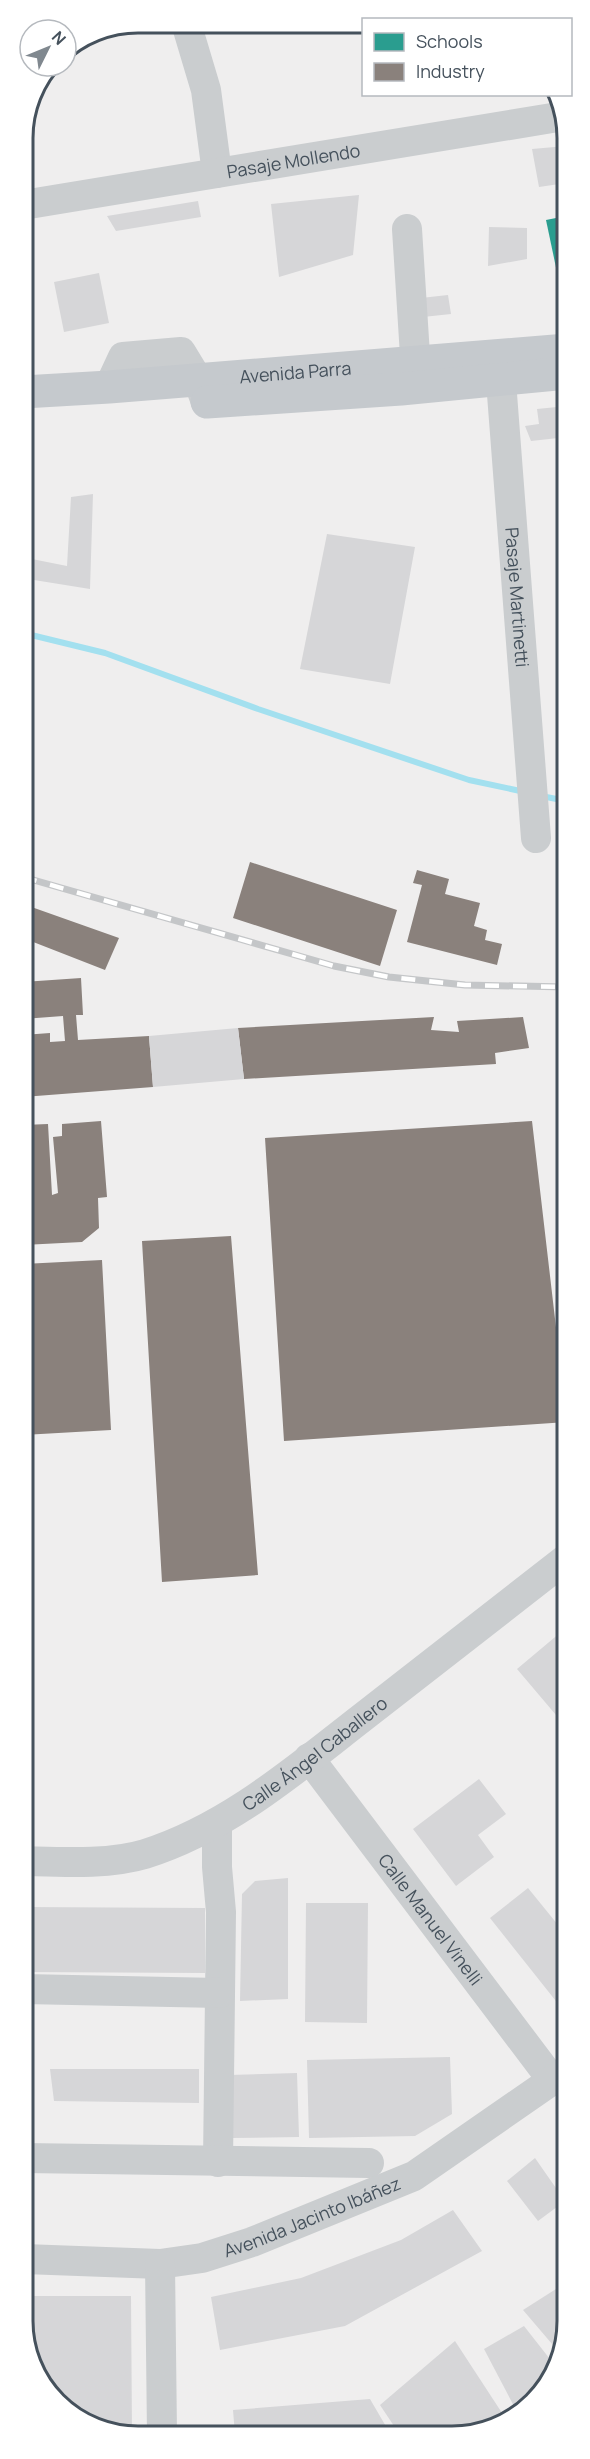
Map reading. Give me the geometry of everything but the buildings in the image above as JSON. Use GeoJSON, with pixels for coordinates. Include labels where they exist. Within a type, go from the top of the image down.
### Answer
{"type":"FeatureCollection","features":[{"type":"Feature","properties":{"kind":"main road","name":"Avenida Parra"},"geometry":{"type":"LineString","coordinates":[[33,412],[202,391],[500,367],[557,353]]}},
{"type":"Feature","properties":{"kind":"main road","name":"Avenida Parra"},"geometry":{"type":"LineString","coordinates":[[500,367],[557,373]]}},
{"type":"Feature","properties":{"kind":"main road","name":"Avenida Parra"},"geometry":{"type":"LineString","coordinates":[[33,391],[109,387],[202,391]]}},
{"type":"Feature","properties":{"kind":"street"},"geometry":{"type":"LineString","coordinates":[[189,33],[206,90],[217,173]]}},
{"type":"Feature","properties":{"kind":"street","name":"Pasaje Mollendo"},"geometry":{"type":"LineString","coordinates":[[33,203],[555,118]]}},
{"type":"Feature","properties":{"kind":"street"},"geometry":{"type":"LineString","coordinates":[[408,230],[417,375]]}},
{"type":"Feature","properties":{"kind":"street","name":"Pasaje Martinetti"},"geometry":{"type":"LineString","coordinates":[[500,367],[535,824]]}},
{"type":"Feature","properties":{"kind":"street","name":"Calle Ángel Caballero"},"geometry":{"type":"LineString","coordinates":[[33,1861],[62,1862],[142,1855],[179,1842],[217,1823],[309,1758],[557,1566]]}},
{"type":"Feature","properties":{"kind":"street","name":"Calle Manuel Vinelli"},"geometry":{"type":"LineString","coordinates":[[309,1758],[557,2072]]}},
{"type":"Feature","properties":{"kind":"street"},"geometry":{"type":"LineString","coordinates":[[217,1823],[217,1867],[221,1912],[218,2162]]}},
{"type":"Feature","properties":{"kind":"street"},"geometry":{"type":"LineString","coordinates":[[33,1989],[220,1994]]}},
{"type":"Feature","properties":{"kind":"street","name":"Avenida Jacinto Ibáñez"},"geometry":{"type":"LineString","coordinates":[[33,2259],[160,2264],[202,2258],[252,2242],[414,2176],[557,2078]]}},
{"type":"Feature","properties":{"kind":"street"},"geometry":{"type":"LineString","coordinates":[[33,2158],[369,2163]]}},
{"type":"Feature","properties":{"kind":"street"},"geometry":{"type":"LineString","coordinates":[[160,2264],[162,2426]]}},
{"type":"Feature","properties":{"kind":"waterway"},"geometry":{"type":"LineString","coordinates":[[33,635],[105,653],[258,709],[469,780],[525,792]]}},
{"type":"Feature","properties":{"kind":"waterway"},"geometry":{"type":"LineString","coordinates":[[541,796],[557,799]]}},
{"type":"Feature","properties":{"kind":"railway"},"geometry":{"type":"LineString","coordinates":[[33,880],[334,966],[389,977],[465,985],[557,987]]}}]}
